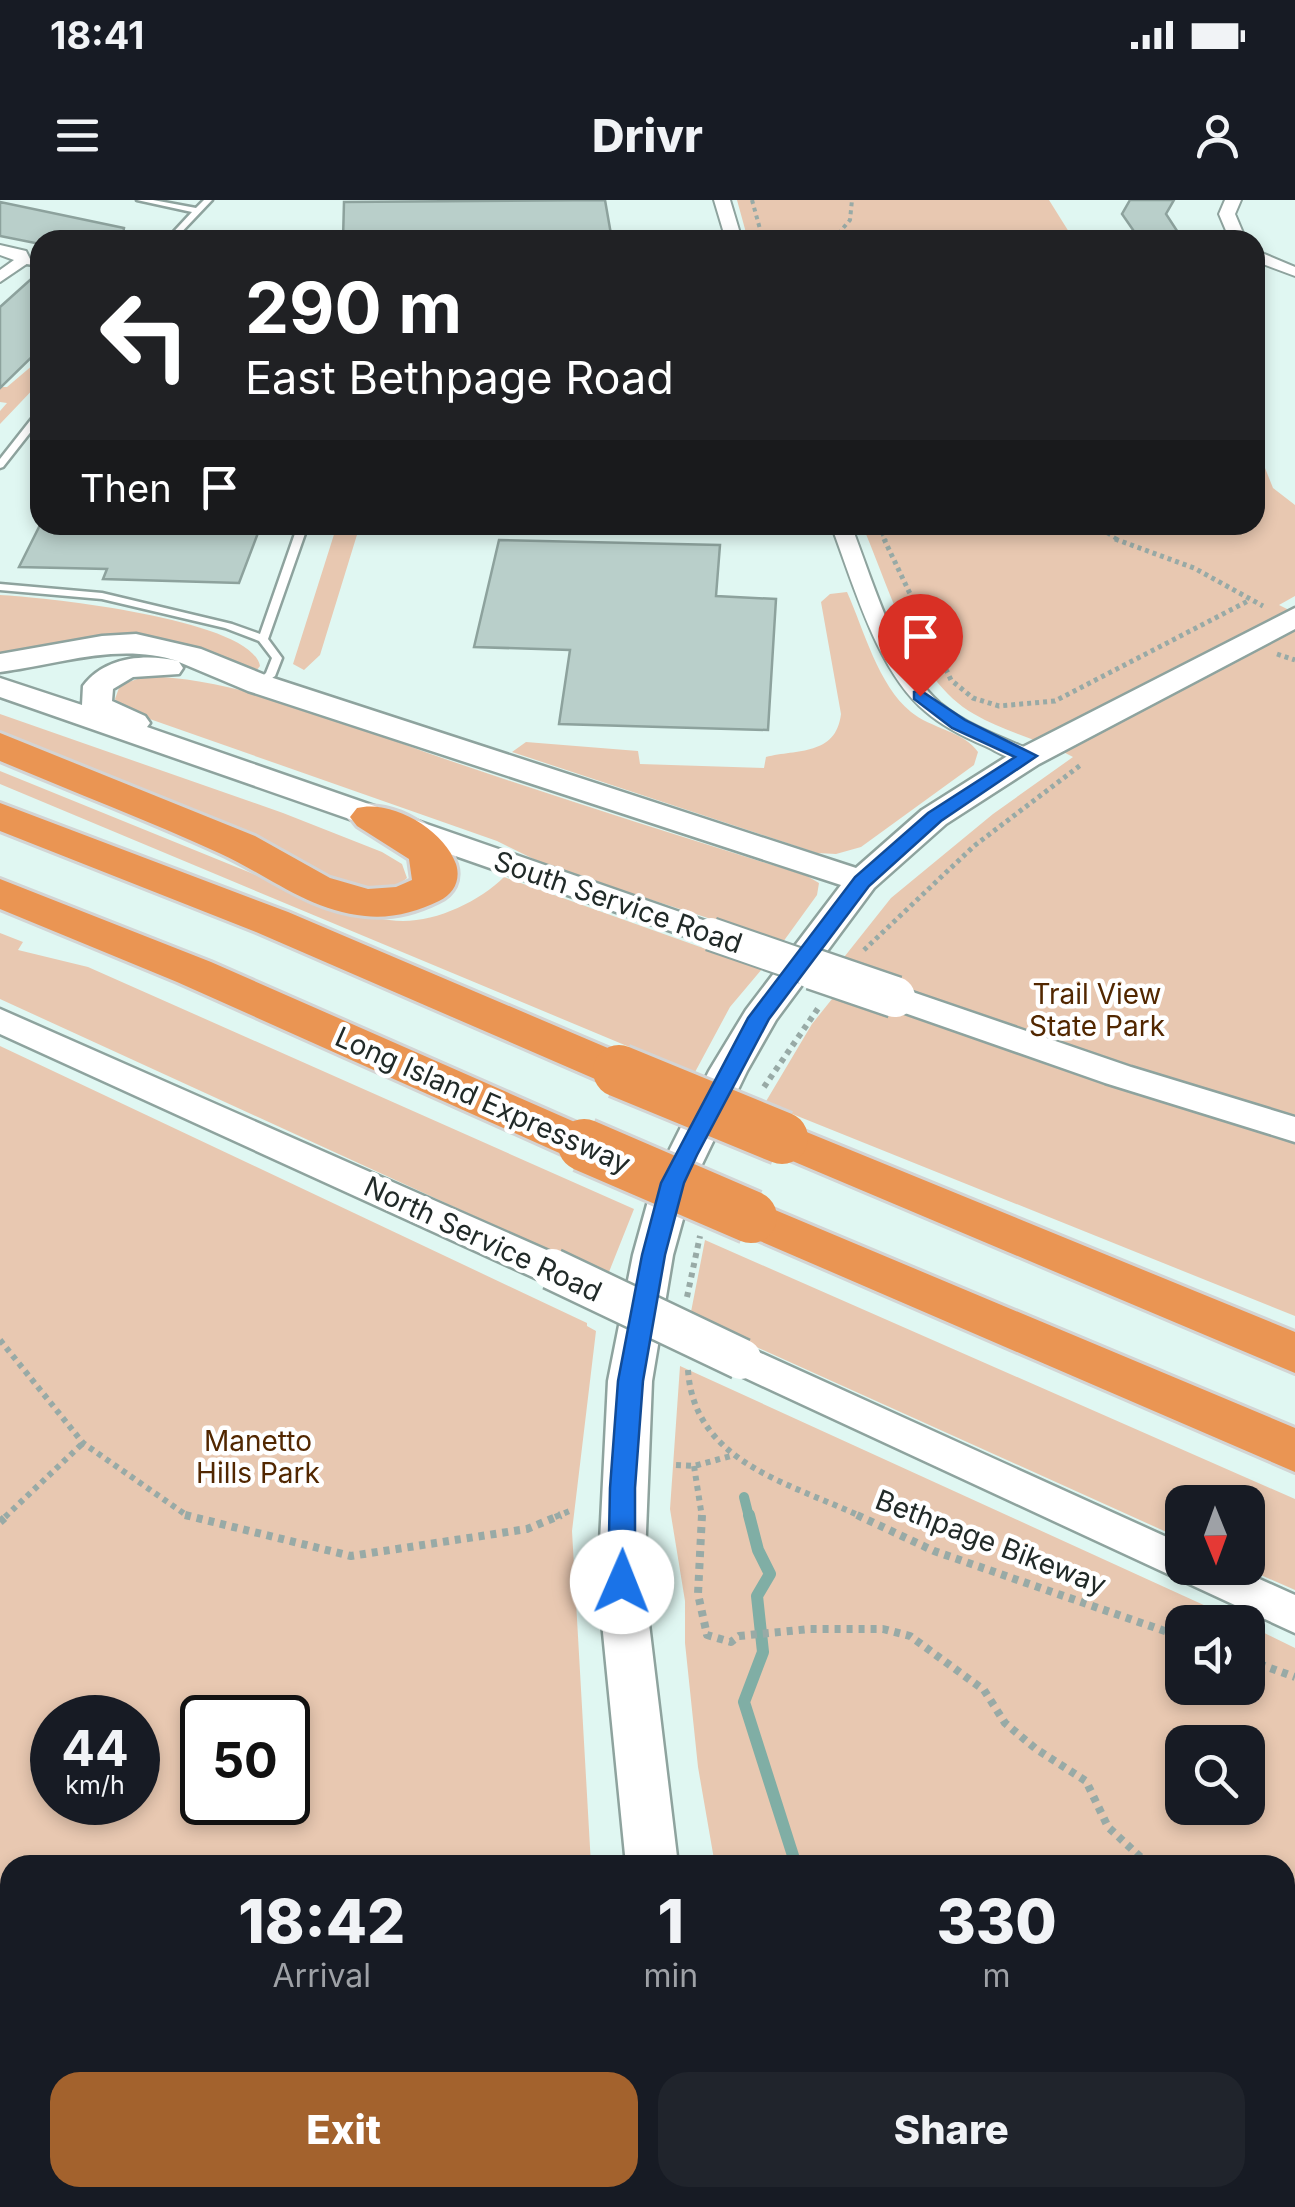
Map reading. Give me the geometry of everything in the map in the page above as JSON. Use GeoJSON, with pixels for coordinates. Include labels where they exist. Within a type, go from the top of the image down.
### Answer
{"type":"FeatureCollection","features":[{"type":"Feature","properties":{"kind":"highway"},"geometry":{"type":"LineString","coordinates":[[0,746],[240,845],[314,888],[366,903],[405,900],[433,888],[438,870],[433,856],[372,817]]}},
{"type":"Feature","properties":{"kind":"highway"},"geometry":{"type":"LineString","coordinates":[[0,795],[272,922]]}},
{"type":"Feature","properties":{"kind":"highway"},"geometry":{"type":"LineString","coordinates":[[0,816],[272,922],[1295,1354]]}},
{"type":"Feature","properties":{"kind":"highway","name":"Long Island Expressway"},"geometry":{"type":"LineString","coordinates":[[0,893],[194,972],[584,1145],[1295,1451]]}},
{"type":"Feature","properties":{"kind":"main road"},"geometry":{"type":"LineString","coordinates":[[651,1855],[622,1582],[622,1488],[630,1381],[672,1183],[728,1071],[759,1018],[862,882],[934,817],[1028,756],[1295,617]]}},
{"type":"Feature","properties":{"kind":"main road"},"geometry":{"type":"LineString","coordinates":[[0,663],[103,644],[138,643],[190,655],[259,684],[862,882]]}},
{"type":"Feature","properties":{"kind":"main road"},"geometry":{"type":"LineString","coordinates":[[259,684],[156,666],[134,667],[105,678],[96,694],[104,711],[271,781]]}},
{"type":"Feature","properties":{"kind":"main road","name":"South Service Road"},"geometry":{"type":"LineString","coordinates":[[0,687],[1118,1074],[1295,1130]]}},
{"type":"Feature","properties":{"kind":"main road","name":"North Service Road"},"geometry":{"type":"LineString","coordinates":[[0,1020],[552,1269],[1165,1555]]}},
{"type":"Feature","properties":{"kind":"main road"},"geometry":{"type":"LineString","coordinates":[[1229,1585],[1295,1615]]}},
{"type":"Feature","properties":{"kind":"street"},"geometry":{"type":"LineString","coordinates":[[722,200],[731,230]]}},
{"type":"Feature","properties":{"kind":"street"},"geometry":{"type":"LineString","coordinates":[[1233,200],[1227,214],[1234,230]]}},
{"type":"Feature","properties":{"kind":"street"},"geometry":{"type":"LineString","coordinates":[[0,250],[20,254],[30,261]]}},
{"type":"Feature","properties":{"kind":"street"},"geometry":{"type":"LineString","coordinates":[[1265,260],[1292,272]]}},
{"type":"Feature","properties":{"kind":"street"},"geometry":{"type":"LineString","coordinates":[[2,274],[30,262]]}},
{"type":"Feature","properties":{"kind":"street"},"geometry":{"type":"LineString","coordinates":[[845,535],[902,669],[920,696],[958,724],[1028,756]]}},
{"type":"Feature","properties":{"kind":"lane"},"geometry":{"type":"LineString","coordinates":[[141,200],[198,212]]}},
{"type":"Feature","properties":{"kind":"lane"},"geometry":{"type":"LineString","coordinates":[[180,230],[208,200]]}},
{"type":"Feature","properties":{"kind":"lane"},"geometry":{"type":"LineString","coordinates":[[0,465],[30,427]]}},
{"type":"Feature","properties":{"kind":"lane"},"geometry":{"type":"LineString","coordinates":[[263,639],[299,535]]}},
{"type":"Feature","properties":{"kind":"lane"},"geometry":{"type":"LineString","coordinates":[[0,587],[102,596],[228,626],[263,639],[278,658],[259,684]]}},
{"type":"Feature","properties":{"kind":"path"},"geometry":{"type":"LineString","coordinates":[[752,200],[761,230]]}},
{"type":"Feature","properties":{"kind":"path"},"geometry":{"type":"LineString","coordinates":[[842,230],[850,220],[852,200]]}},
{"type":"Feature","properties":{"kind":"path"},"geometry":{"type":"LineString","coordinates":[[883,535],[951,680],[970,698],[984,704],[1021,708],[1054,701],[1248,600],[1248,596],[1208,575],[1110,535]]}},
{"type":"Feature","properties":{"kind":"path"},"geometry":{"type":"LineString","coordinates":[[1276,654],[1295,660]]}},
{"type":"Feature","properties":{"kind":"path"},"geometry":{"type":"LineString","coordinates":[[0,1340],[83,1443],[190,1518],[351,1556],[527,1529],[572,1510]]}},
{"type":"Feature","properties":{"kind":"path"},"geometry":{"type":"LineString","coordinates":[[0,1522],[83,1443]]}},
{"type":"Feature","properties":{"kind":"path","name":"Bethpage Bikeway"},"geometry":{"type":"LineString","coordinates":[[694,1466],[732,1456],[934,1551],[1165,1631]]}},
{"type":"Feature","properties":{"kind":"path"},"geometry":{"type":"LineString","coordinates":[[676,1464],[694,1466],[694,1488],[702,1516],[698,1617],[707,1635],[731,1642],[738,1636],[788,1631],[883,1629],[910,1636],[984,1690],[1006,1723],[1036,1750],[1086,1781],[1108,1826],[1138,1855]]}},
{"type":"Feature","properties":{"kind":"path"},"geometry":{"type":"LineString","coordinates":[[1265,1666],[1295,1677]]}},
{"type":"Feature","properties":{"kind":"green space"},"geometry":{"type":"Polygon","coordinates":[[[737,200],[1049,200],[1068,230],[745,230],[737,200]]]}},
{"type":"Feature","properties":{"kind":"green space"},"geometry":{"type":"Polygon","coordinates":[[[30,367],[30,392],[0,424],[0,411],[7,403],[0,402],[0,387],[7,387],[30,367]]]}},
{"type":"Feature","properties":{"kind":"green space","name":"Trail View State Park"},"geometry":{"type":"Polygon","coordinates":[[[1265,468],[1273,488],[1295,505],[1295,596],[1279,605],[1295,613],[1295,1316],[765,1103],[812,1024],[836,994],[841,961],[891,898],[993,814],[1073,757],[998,726],[953,698],[919,655],[866,535],[1265,535],[1265,468]]]}},
{"type":"Feature","properties":{"kind":"green space"},"geometry":{"type":"Polygon","coordinates":[[[334,535],[357,535],[320,655],[304,670],[293,664],[334,535]]]}},
{"type":"Feature","properties":{"kind":"green space"},"geometry":{"type":"Polygon","coordinates":[[[847,592],[881,672],[899,701],[919,717],[965,740],[978,752],[974,765],[861,847],[836,854],[817,853],[512,752],[526,742],[638,751],[640,764],[764,768],[766,757],[823,744],[838,728],[841,714],[821,602],[830,594],[847,592]]]}},
{"type":"Feature","properties":{"kind":"green space"},"geometry":{"type":"Polygon","coordinates":[[[0,595],[99,606],[186,623],[222,635],[248,650],[260,666],[256,671],[154,641],[116,635],[0,658],[0,595]]]}},
{"type":"Feature","properties":{"kind":"green space"},"geometry":{"type":"Polygon","coordinates":[[[146,676],[221,686],[298,707],[490,774],[807,876],[819,883],[817,895],[783,942],[552,868],[497,841],[124,710],[115,699],[120,685],[146,676]]]}},
{"type":"Feature","properties":{"kind":"green space"},"geometry":{"type":"Polygon","coordinates":[[[0,714],[283,813],[382,852],[402,864],[407,878],[395,888],[370,895],[0,740],[0,714]]]}},
{"type":"Feature","properties":{"kind":"green space"},"geometry":{"type":"Polygon","coordinates":[[[0,771],[347,912],[396,921],[430,917],[471,901],[504,877],[762,969],[730,1007],[694,1074],[0,784],[0,771]]]}},
{"type":"Feature","properties":{"kind":"green space"},"geometry":{"type":"Polygon","coordinates":[[[0,933],[23,942],[18,950],[88,967],[634,1209],[607,1277],[0,999],[0,933]]]}},
{"type":"Feature","properties":{"kind":"green space","name":"Manetto Hills Park"},"geometry":{"type":"Polygon","coordinates":[[[0,1046],[587,1323],[596,1331],[572,1531],[590,1855],[0,1855],[0,1046]]]}},
{"type":"Feature","properties":{"kind":"green space"},"geometry":{"type":"Polygon","coordinates":[[[705,1240],[1263,1485],[1165,1485],[1165,1531],[690,1317],[705,1240]]]}},
{"type":"Feature","properties":{"kind":"green space"},"geometry":{"type":"Polygon","coordinates":[[[680,1366],[1204,1605],[1165,1605],[1165,1705],[1265,1705],[1265,1633],[1295,1648],[1295,1855],[713,1855],[698,1767],[685,1643],[685,1601],[670,1509],[680,1366]]]}},
{"type":"Feature","properties":{"kind":"green space"},"geometry":{"type":"Polygon","coordinates":[[[1265,1486],[1295,1499],[1295,1590],[1265,1577],[1265,1486]]]}},
{"type":"Feature","properties":{"kind":"building"},"geometry":{"type":"Polygon","coordinates":[[[605,200],[610,230],[343,230],[344,202],[605,200]]]}},
{"type":"Feature","properties":{"kind":"building"},"geometry":{"type":"Polygon","coordinates":[[[1130,200],[1174,200],[1166,214],[1176,230],[1133,230],[1122,214],[1130,200]]]}},
{"type":"Feature","properties":{"kind":"building"},"geometry":{"type":"Polygon","coordinates":[[[0,202],[124,228],[30,230],[30,242],[0,236],[0,202]]]}},
{"type":"Feature","properties":{"kind":"building"},"geometry":{"type":"Polygon","coordinates":[[[30,280],[30,359],[0,388],[0,307],[30,280]]]}},
{"type":"Feature","properties":{"kind":"building"},"geometry":{"type":"Polygon","coordinates":[[[35,535],[257,535],[239,583],[103,579],[107,569],[19,567],[35,535]]]}},
{"type":"Feature","properties":{"kind":"building"},"geometry":{"type":"Polygon","coordinates":[[[499,540],[720,545],[716,596],[776,599],[768,730],[559,724],[570,650],[474,647],[499,540]]]}},
{"type":"Feature","properties":{"kind":"waterway"},"geometry":{"type":"LineString","coordinates":[[744,1497],[749,1517]]}},
{"type":"Feature","properties":{"kind":"waterway"},"geometry":{"type":"LineString","coordinates":[[749,1515],[758,1550],[770,1574],[757,1596],[763,1652],[744,1702],[793,1855]]}},
{"type":"Feature","properties":{"kind":"route"},"geometry":{"type":"LineString","coordinates":[[622,1582],[622,1488],[630,1381],[672,1183],[759,1018],[862,882],[934,817],[1028,756],[958,724],[920,696]]}}]}
